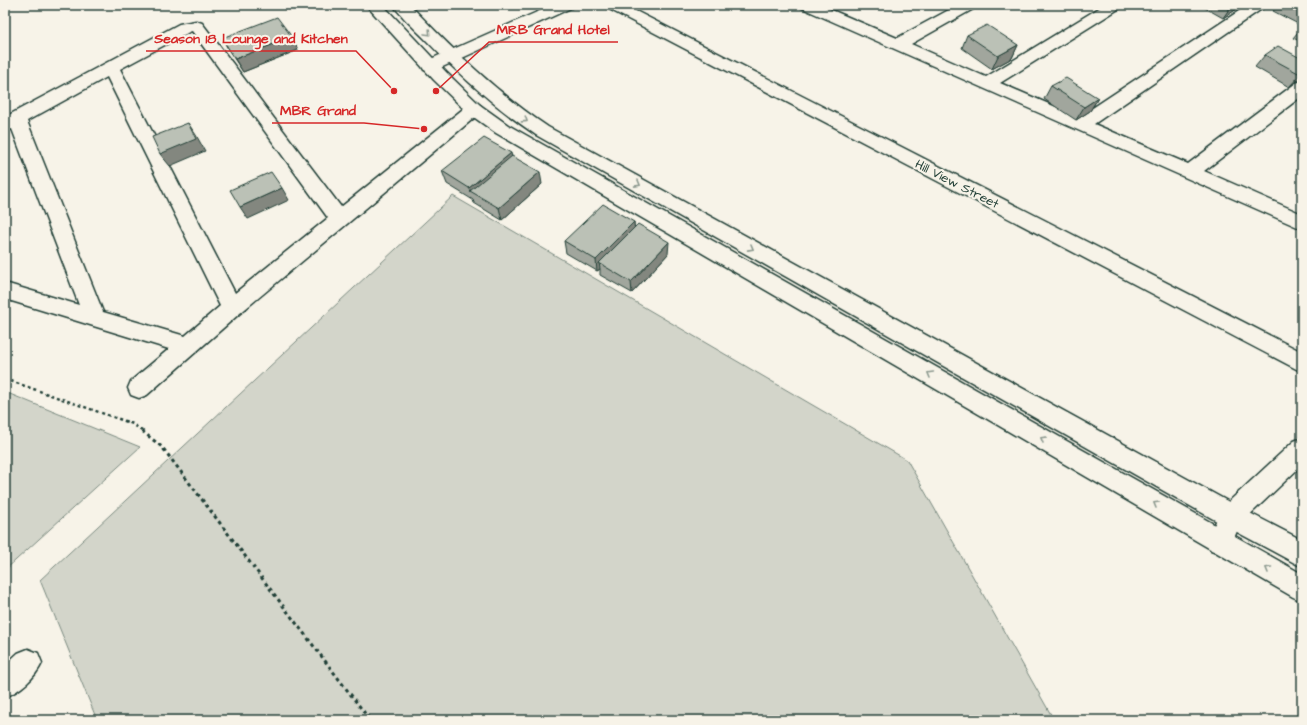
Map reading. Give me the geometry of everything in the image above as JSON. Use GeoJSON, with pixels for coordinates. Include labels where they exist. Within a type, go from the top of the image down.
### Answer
{"type":"FeatureCollection","features":[{"type":"Feature","properties":{"kind":"street"},"geometry":{"type":"LineString","coordinates":[[374,5],[430,66],[474,109],[509,133],[1302,588]]}},
{"type":"Feature","properties":{"kind":"street"},"geometry":{"type":"LineString","coordinates":[[401,5],[450,57],[503,105],[542,131],[1231,516],[1302,554]]}},
{"type":"Feature","properties":{"kind":"street"},"geometry":{"type":"LineString","coordinates":[[430,66],[566,5]]}},
{"type":"Feature","properties":{"kind":"street","name":"Hill View Street"},"geometry":{"type":"LineString","coordinates":[[612,5],[1302,363]]}},
{"type":"Feature","properties":{"kind":"street"},"geometry":{"type":"LineString","coordinates":[[807,5],[1302,222]]}},
{"type":"Feature","properties":{"kind":"street"},"geometry":{"type":"LineString","coordinates":[[897,45],[970,5]]}},
{"type":"Feature","properties":{"kind":"street"},"geometry":{"type":"LineString","coordinates":[[986,84],[1115,5]]}},
{"type":"Feature","properties":{"kind":"street"},"geometry":{"type":"LineString","coordinates":[[1080,125],[1258,5]]}},
{"type":"Feature","properties":{"kind":"street"},"geometry":{"type":"LineString","coordinates":[[95,318],[11,122],[185,27],[196,26],[340,220]]}},
{"type":"Feature","properties":{"kind":"street"},"geometry":{"type":"LineString","coordinates":[[111,68],[232,308]]}},
{"type":"Feature","properties":{"kind":"street"},"geometry":{"type":"LineString","coordinates":[[1189,173],[1302,87]]}},
{"type":"Feature","properties":{"kind":"street"},"geometry":{"type":"LineString","coordinates":[[139,388],[232,308],[474,109]]}},
{"type":"Feature","properties":{"kind":"street"},"geometry":{"type":"LineString","coordinates":[[5,291],[188,346]]}},
{"type":"Feature","properties":{"kind":"street"},"geometry":{"type":"LineString","coordinates":[[1220,540],[1231,516],[1302,449]]}},
{"type":"Feature","properties":{"kind":"street"},"geometry":{"type":"LineString","coordinates":[[5,683],[28,664]]}},
{"type":"Feature","properties":{"kind":"path"},"geometry":{"type":"LineString","coordinates":[[5,379],[133,424],[162,448],[370,720]]}},
{"type":"Feature","properties":{"kind":"shaded area"},"geometry":{"type":"Polygon","coordinates":[[[453,196],[907,460],[1054,720],[97,720],[40,580],[453,196]]]}},
{"type":"Feature","properties":{"kind":"shaded area"},"geometry":{"type":"Polygon","coordinates":[[[5,392],[140,447],[5,570],[5,392]]]}},
{"type":"Feature","properties":{"kind":"building"},"geometry":{"type":"Polygon","coordinates":[[[277,17],[292,37],[235,59],[222,38],[277,17]]]}},
{"type":"Feature","properties":{"kind":"building"},"geometry":{"type":"Polygon","coordinates":[[[987,25],[1018,45],[998,56],[967,35],[987,25]]]}},
{"type":"Feature","properties":{"kind":"building"},"geometry":{"type":"Polygon","coordinates":[[[1278,46],[1302,59],[1302,73],[1300,74],[1265,55],[1278,46]]]}},
{"type":"Feature","properties":{"kind":"building"},"geometry":{"type":"Polygon","coordinates":[[[1066,78],[1098,98],[1084,107],[1051,86],[1066,78]]]}},
{"type":"Feature","properties":{"kind":"building"},"geometry":{"type":"Polygon","coordinates":[[[188,123],[196,139],[160,154],[152,137],[188,123]]]}},
{"type":"Feature","properties":{"kind":"building"},"geometry":{"type":"Polygon","coordinates":[[[484,138],[511,153],[469,188],[442,171],[484,138]]]}},
{"type":"Feature","properties":{"kind":"building"},"geometry":{"type":"Polygon","coordinates":[[[512,156],[540,172],[499,208],[470,191],[512,156]]]}},
{"type":"Feature","properties":{"kind":"building"},"geometry":{"type":"Polygon","coordinates":[[[271,172],[282,188],[240,207],[230,190],[271,172]]]}},
{"type":"Feature","properties":{"kind":"building"},"geometry":{"type":"Polygon","coordinates":[[[603,204],[634,222],[596,260],[564,241],[603,204]]]}},
{"type":"Feature","properties":{"kind":"building"},"geometry":{"type":"Polygon","coordinates":[[[638,224],[669,242],[631,282],[599,263],[638,224]]]}},
{"type":"Feature","properties":{"kind":"place","name":"Season 18 Lounge and Kitchen"},"geometry":{"type":"Point","coordinates":[394,91]}},
{"type":"Feature","properties":{"kind":"place","name":"MRB Grand Hotel"},"geometry":{"type":"Point","coordinates":[436,91]}},
{"type":"Feature","properties":{"kind":"place","name":"MBR Grand"},"geometry":{"type":"Point","coordinates":[424,129]}}]}
